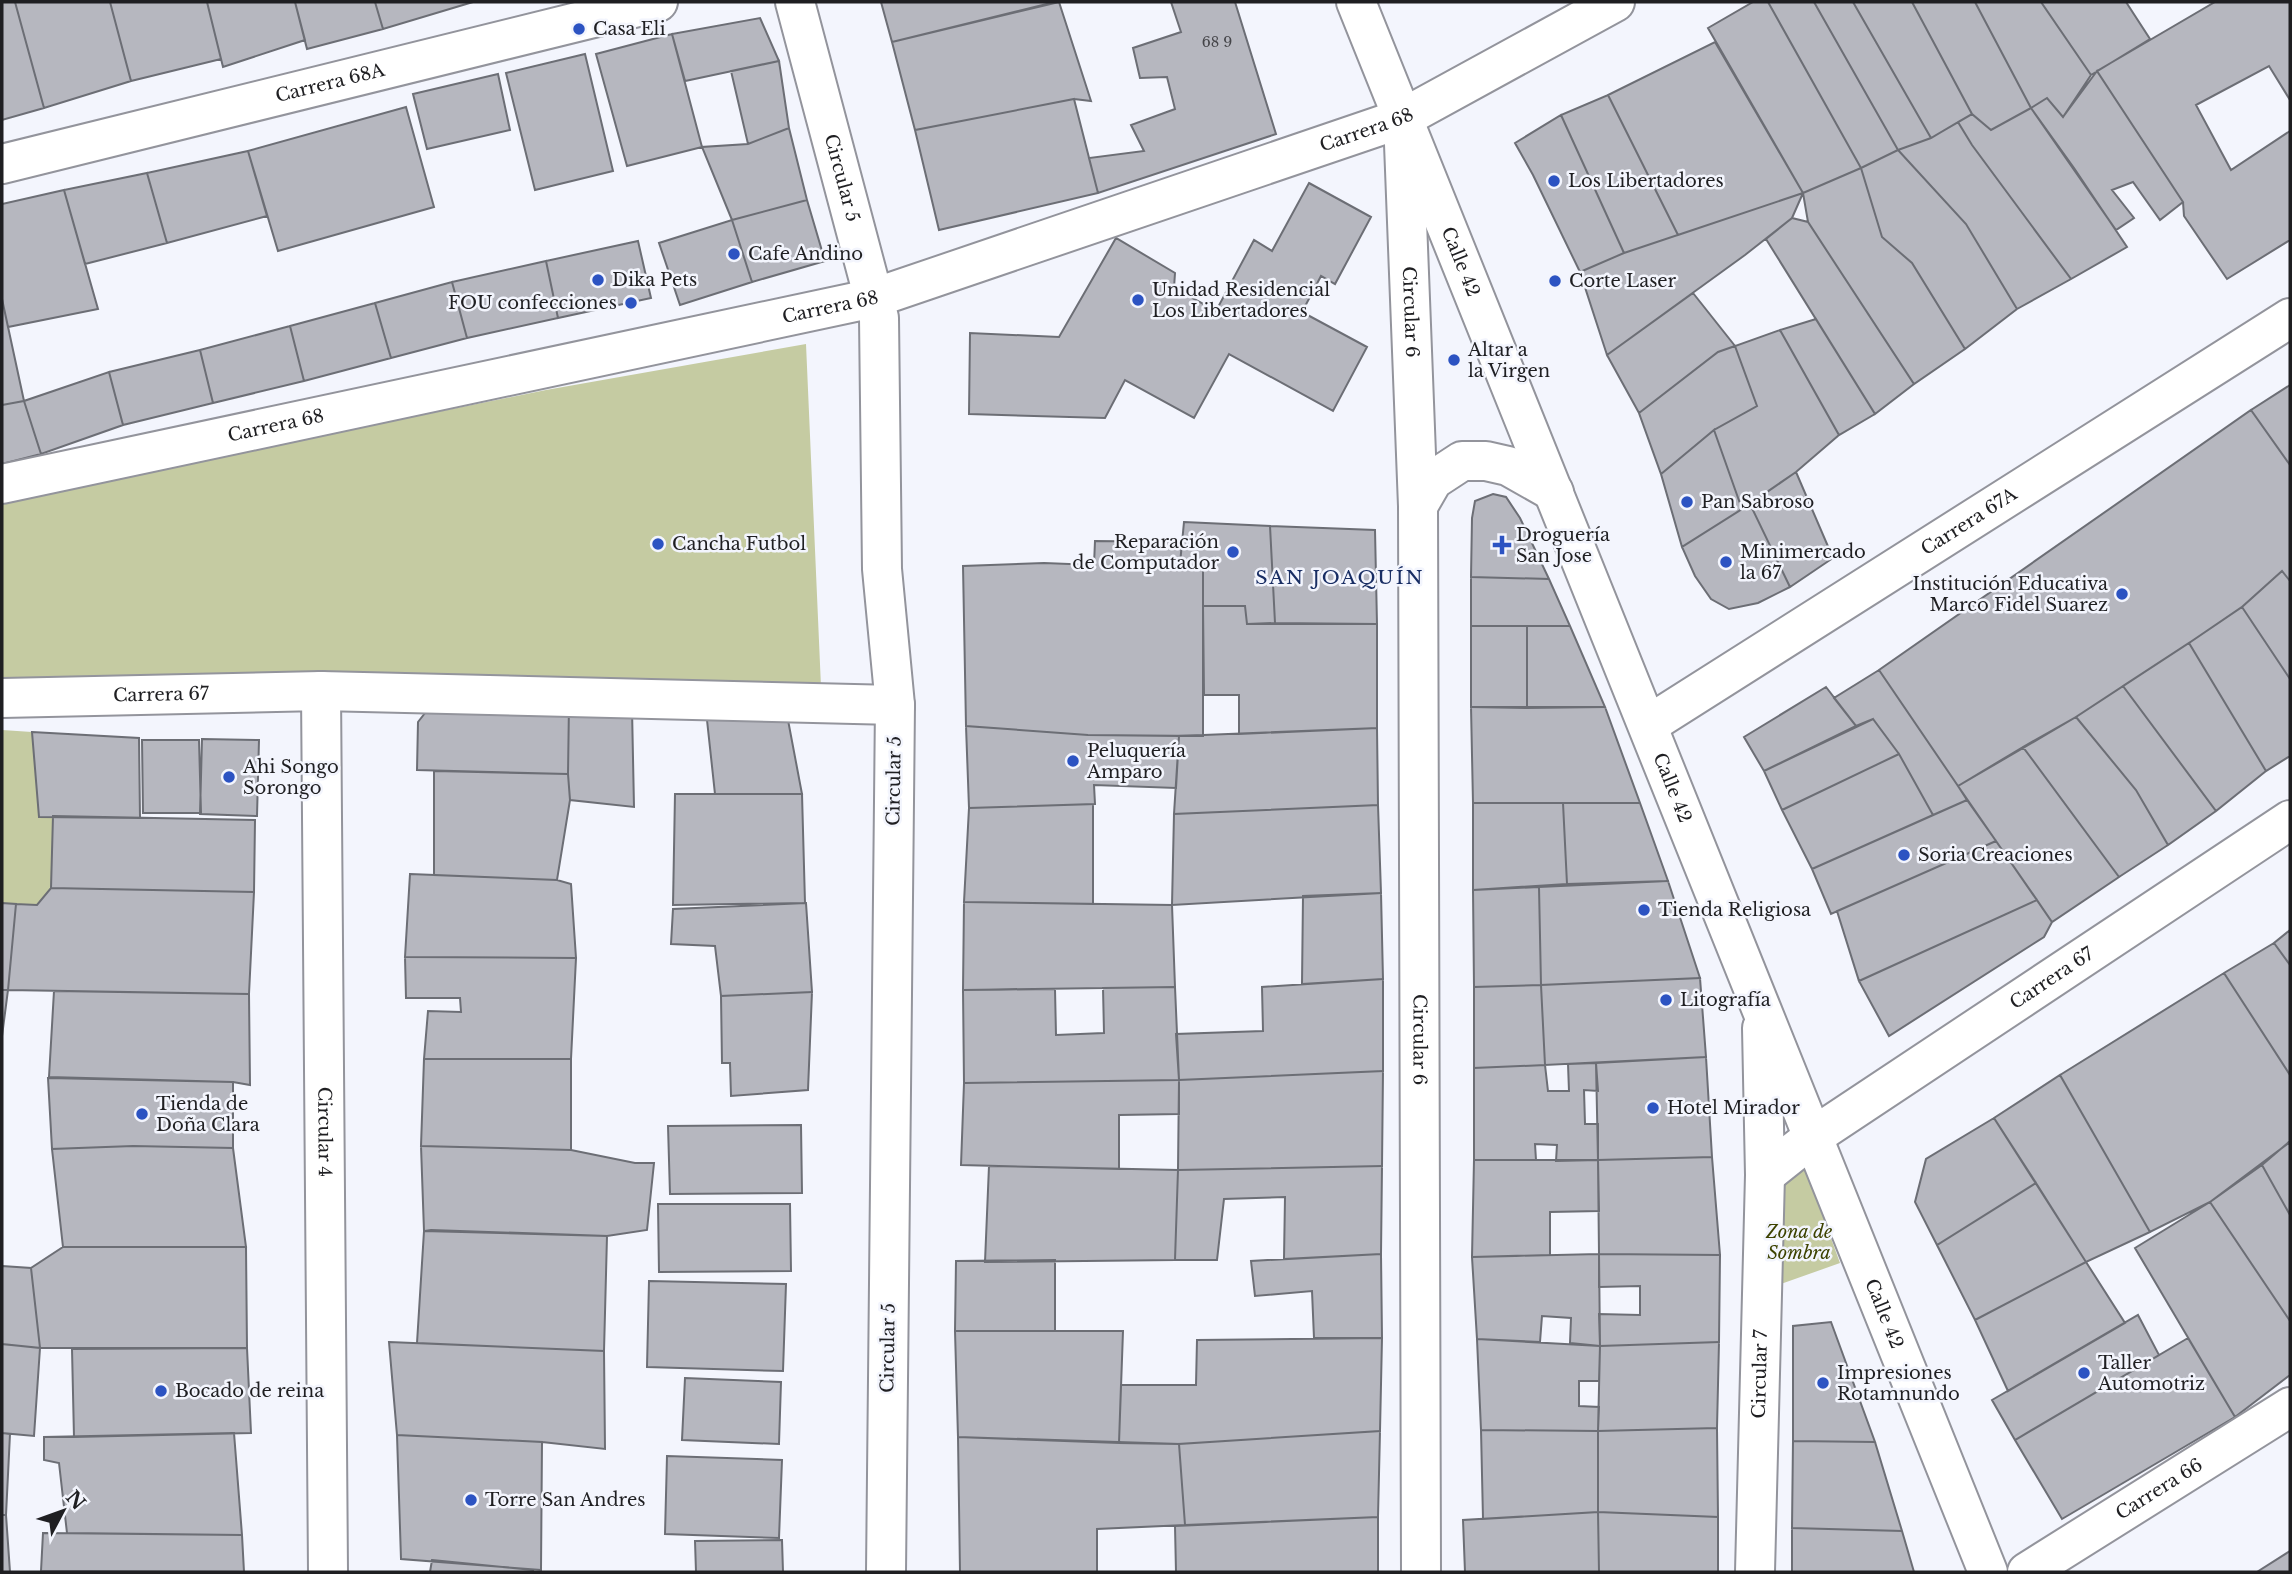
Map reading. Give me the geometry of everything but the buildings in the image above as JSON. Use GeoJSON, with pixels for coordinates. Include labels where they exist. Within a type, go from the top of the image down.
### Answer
{"type":"FeatureCollection","features":[{"type":"Feature","properties":{"kind":"street","name":"Carrera 68A"},"geometry":{"type":"LineString","coordinates":[[2,164],[658,2]]}},
{"type":"Feature","properties":{"kind":"street","name":"Circular 5"},"geometry":{"type":"LineString","coordinates":[[795,2],[879,318],[882,569],[895,705],[886,1572]]}},
{"type":"Feature","properties":{"kind":"street","name":"Calle 42"},"geometry":{"type":"LineString","coordinates":[[1356,2],[1988,1572]]}},
{"type":"Feature","properties":{"kind":"street","name":"Carrera 68"},"geometry":{"type":"LineString","coordinates":[[2,484],[874,298],[1403,118],[1615,2]]}},
{"type":"Feature","properties":{"kind":"street","name":"Circular 6"},"geometry":{"type":"LineString","coordinates":[[1403,118],[1418,506],[1421,1572]]}},
{"type":"Feature","properties":{"kind":"street","name":"Carrera 67A"},"geometry":{"type":"LineString","coordinates":[[1648,725],[2290,318]]}},
{"type":"Feature","properties":{"kind":"street"},"geometry":{"type":"LineString","coordinates":[[1418,506],[1433,480],[1462,461],[1486,461],[1508,466],[1553,492]]}},
{"type":"Feature","properties":{"kind":"street","name":"Carrera 67"},"geometry":{"type":"LineString","coordinates":[[2,698],[321,691],[895,705]]}},
{"type":"Feature","properties":{"kind":"street","name":"Circular 4"},"geometry":{"type":"LineString","coordinates":[[321,691],[328,1572]]}},
{"type":"Feature","properties":{"kind":"street","name":"Carrera 67"},"geometry":{"type":"LineString","coordinates":[[1814,1136],[2290,821]]}},
{"type":"Feature","properties":{"kind":"street","name":"Circular 7"},"geometry":{"type":"LineString","coordinates":[[1755,1572],[1765,1175],[1762,1008]]}},
{"type":"Feature","properties":{"kind":"street"},"geometry":{"type":"LineString","coordinates":[[1765,1175],[1814,1136]]}},
{"type":"Feature","properties":{"kind":"street","name":"Carrera 66"},"geometry":{"type":"LineString","coordinates":[[2027,1572],[2290,1407]]}},
{"type":"Feature","properties":{"kind":"green space"},"geometry":{"type":"Polygon","coordinates":[[[806,344],[821,687],[317,674],[2,679],[2,500],[546,390],[806,344]]]}},
{"type":"Feature","properties":{"kind":"green space"},"geometry":{"type":"Polygon","coordinates":[[[2,730],[32,732],[39,816],[53,816],[51,888],[37,905],[2,903],[2,730]]]}},
{"type":"Feature","properties":{"kind":"green space","name":"Zona de Sombra"},"geometry":{"type":"Polygon","coordinates":[[[1802,1159],[1840,1263],[1767,1289],[1768,1171],[1802,1159]]]}},
{"type":"Feature","properties":{"kind":"place","name":"Casa Eli"},"geometry":{"type":"Point","coordinates":[579,29]}},
{"type":"Feature","properties":{"kind":"place","name":"Los Libertadores"},"geometry":{"type":"Point","coordinates":[1554,181]}},
{"type":"Feature","properties":{"kind":"place","name":"Cafe Andino"},"geometry":{"type":"Point","coordinates":[734,254]}},
{"type":"Feature","properties":{"kind":"place","name":"Dika Pets"},"geometry":{"type":"Point","coordinates":[598,280]}},
{"type":"Feature","properties":{"kind":"place","name":"Corte Laser"},"geometry":{"type":"Point","coordinates":[1555,281]}},
{"type":"Feature","properties":{"kind":"place","name":"Unidad Residencial Los Libertadores"},"geometry":{"type":"Point","coordinates":[1138,300]}},
{"type":"Feature","properties":{"kind":"place","name":"FOU confecciones"},"geometry":{"type":"Point","coordinates":[631,303]}},
{"type":"Feature","properties":{"kind":"place","name":"Altar a la Virgen"},"geometry":{"type":"Point","coordinates":[1454,360]}},
{"type":"Feature","properties":{"kind":"place","name":"Pan Sabroso"},"geometry":{"type":"Point","coordinates":[1687,502]}},
{"type":"Feature","properties":{"kind":"place","name":"Cancha Futbol"},"geometry":{"type":"Point","coordinates":[658,544]}},
{"type":"Feature","properties":{"kind":"place","name":"Droguería San Jose"},"geometry":{"type":"Point","coordinates":[1502,545]}},
{"type":"Feature","properties":{"kind":"place","name":"Reparación de Computador"},"geometry":{"type":"Point","coordinates":[1233,552]}},
{"type":"Feature","properties":{"kind":"place","name":"Minimercado la 67"},"geometry":{"type":"Point","coordinates":[1726,562]}},
{"type":"Feature","properties":{"kind":"place","name":"Institución Educativa Marco Fidel Suarez"},"geometry":{"type":"Point","coordinates":[2122,594]}},
{"type":"Feature","properties":{"kind":"place","name":"Peluquería Amparo"},"geometry":{"type":"Point","coordinates":[1073,761]}},
{"type":"Feature","properties":{"kind":"place","name":"Ahi Songo Sorongo"},"geometry":{"type":"Point","coordinates":[229,777]}},
{"type":"Feature","properties":{"kind":"place","name":"Soria Creaciones"},"geometry":{"type":"Point","coordinates":[1904,855]}},
{"type":"Feature","properties":{"kind":"place","name":"Tienda Religiosa"},"geometry":{"type":"Point","coordinates":[1644,910]}},
{"type":"Feature","properties":{"kind":"place","name":"Litografía"},"geometry":{"type":"Point","coordinates":[1666,1000]}},
{"type":"Feature","properties":{"kind":"place","name":"Hotel Mirador"},"geometry":{"type":"Point","coordinates":[1653,1108]}},
{"type":"Feature","properties":{"kind":"place","name":"Tienda de Doña Clara"},"geometry":{"type":"Point","coordinates":[142,1114]}},
{"type":"Feature","properties":{"kind":"place","name":"Taller Automotriz"},"geometry":{"type":"Point","coordinates":[2084,1373]}},
{"type":"Feature","properties":{"kind":"place","name":"Impresiones Rotamnundo"},"geometry":{"type":"Point","coordinates":[1823,1383]}},
{"type":"Feature","properties":{"kind":"place","name":"Bocado de reina"},"geometry":{"type":"Point","coordinates":[161,1391]}},
{"type":"Feature","properties":{"kind":"place","name":"Torre San Andres"},"geometry":{"type":"Point","coordinates":[471,1500]}},
{"type":"Feature","properties":{"kind":"district","name":"SAN JOAQUÍN"},"geometry":{"type":"Point","coordinates":[1340,577]}}]}
